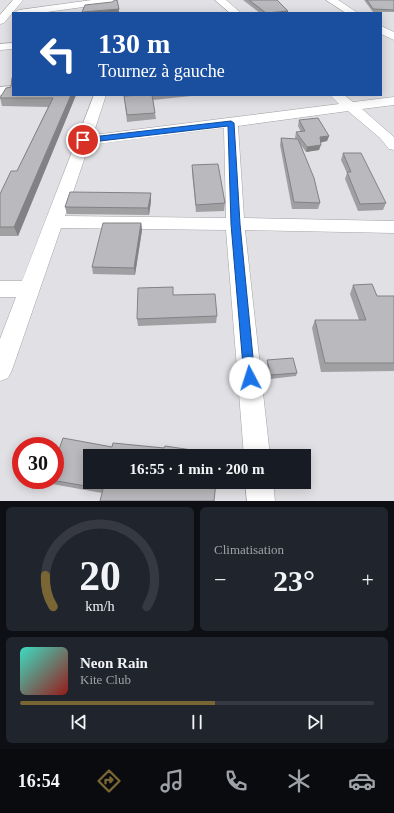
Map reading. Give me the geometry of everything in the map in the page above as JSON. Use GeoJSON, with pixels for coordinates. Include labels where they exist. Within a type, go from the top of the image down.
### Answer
{"type":"FeatureCollection","features":[{"type":"Feature","properties":{"kind":"street"},"geometry":{"type":"LineString","coordinates":[[6,17],[18,0]]}},
{"type":"Feature","properties":{"kind":"street"},"geometry":{"type":"LineString","coordinates":[[26,12],[112,0]]}},
{"type":"Feature","properties":{"kind":"street"},"geometry":{"type":"LineString","coordinates":[[220,0],[235,12]]}},
{"type":"Feature","properties":{"kind":"street"},"geometry":{"type":"LineString","coordinates":[[331,0],[351,12]]}},
{"type":"Feature","properties":{"kind":"street"},"geometry":{"type":"LineString","coordinates":[[382,30],[394,37]]}},
{"type":"Feature","properties":{"kind":"street"},"geometry":{"type":"LineString","coordinates":[[0,47],[12,46]]}},
{"type":"Feature","properties":{"kind":"street"},"geometry":{"type":"LineString","coordinates":[[0,91],[12,90]]}},
{"type":"Feature","properties":{"kind":"street"},"geometry":{"type":"LineString","coordinates":[[0,370],[28,289],[100,96]]}},
{"type":"Feature","properties":{"kind":"street"},"geometry":{"type":"LineString","coordinates":[[337,96],[384,135],[394,146]]}},
{"type":"Feature","properties":{"kind":"street"},"geometry":{"type":"LineString","coordinates":[[83,140],[231,123],[394,101]]}},
{"type":"Feature","properties":{"kind":"street"},"geometry":{"type":"LineString","coordinates":[[231,123],[235,224],[256,449]]}},
{"type":"Feature","properties":{"kind":"street"},"geometry":{"type":"LineString","coordinates":[[54,222],[394,227]]}},
{"type":"Feature","properties":{"kind":"street"},"geometry":{"type":"LineString","coordinates":[[0,289],[28,289]]}},
{"type":"Feature","properties":{"kind":"street"},"geometry":{"type":"LineString","coordinates":[[260,489],[261,501]]}},
{"type":"Feature","properties":{"kind":"building"},"geometry":{"type":"Polygon","coordinates":[[[117,0],[119,9],[82,12],[85,5],[112,2],[117,0]]]}},
{"type":"Feature","properties":{"kind":"building"},"geometry":{"type":"Polygon","coordinates":[[[249,0],[277,0],[288,11],[277,12],[265,12],[249,0]]]}},
{"type":"Feature","properties":{"kind":"building"},"geometry":{"type":"Polygon","coordinates":[[[367,0],[394,0],[394,10],[373,9],[367,0]]]}},
{"type":"Feature","properties":{"kind":"building"},"geometry":{"type":"Polygon","coordinates":[[[12,78],[12,96],[71,96],[14,227],[0,227],[0,194],[11,171],[17,171],[53,98],[0,98],[6,88],[11,87],[12,78]]]}},
{"type":"Feature","properties":{"kind":"building"},"geometry":{"type":"Polygon","coordinates":[[[124,96],[152,96],[155,113],[127,115],[124,96]]]}},
{"type":"Feature","properties":{"kind":"building"},"geometry":{"type":"Polygon","coordinates":[[[318,118],[329,136],[320,137],[321,145],[307,147],[296,132],[305,131],[299,120],[318,118]]]}},
{"type":"Feature","properties":{"kind":"building"},"geometry":{"type":"Polygon","coordinates":[[[281,138],[298,139],[314,178],[320,203],[294,202],[281,138]]]}},
{"type":"Feature","properties":{"kind":"building"},"geometry":{"type":"Polygon","coordinates":[[[343,153],[361,153],[386,203],[360,204],[347,172],[351,172],[343,153]]]}},
{"type":"Feature","properties":{"kind":"building"},"geometry":{"type":"Polygon","coordinates":[[[218,164],[225,203],[196,205],[192,165],[218,164]]]}},
{"type":"Feature","properties":{"kind":"building"},"geometry":{"type":"Polygon","coordinates":[[[70,192],[151,193],[148,208],[65,207],[70,192]]]}},
{"type":"Feature","properties":{"kind":"building"},"geometry":{"type":"Polygon","coordinates":[[[103,223],[141,223],[134,268],[92,267],[103,223]]]}},
{"type":"Feature","properties":{"kind":"building"},"geometry":{"type":"Polygon","coordinates":[[[372,284],[377,296],[394,296],[394,363],[325,363],[315,320],[366,320],[353,285],[372,284]]]}},
{"type":"Feature","properties":{"kind":"building"},"geometry":{"type":"Polygon","coordinates":[[[173,287],[173,295],[215,294],[217,316],[137,319],[138,288],[173,287]]]}},
{"type":"Feature","properties":{"kind":"building"},"geometry":{"type":"Polygon","coordinates":[[[293,358],[297,373],[271,375],[267,360],[293,358]]]}},
{"type":"Feature","properties":{"kind":"building"},"geometry":{"type":"Polygon","coordinates":[[[64,438],[112,447],[113,443],[164,448],[165,446],[185,449],[83,449],[83,486],[64,482],[64,438]]]}},
{"type":"Feature","properties":{"kind":"building"},"geometry":{"type":"Polygon","coordinates":[[[103,489],[215,489],[214,501],[100,501],[103,489]]]}},
{"type":"Feature","properties":{"kind":"route"},"geometry":{"type":"LineString","coordinates":[[83,140],[231,123],[235,224],[250,378]]}}]}
